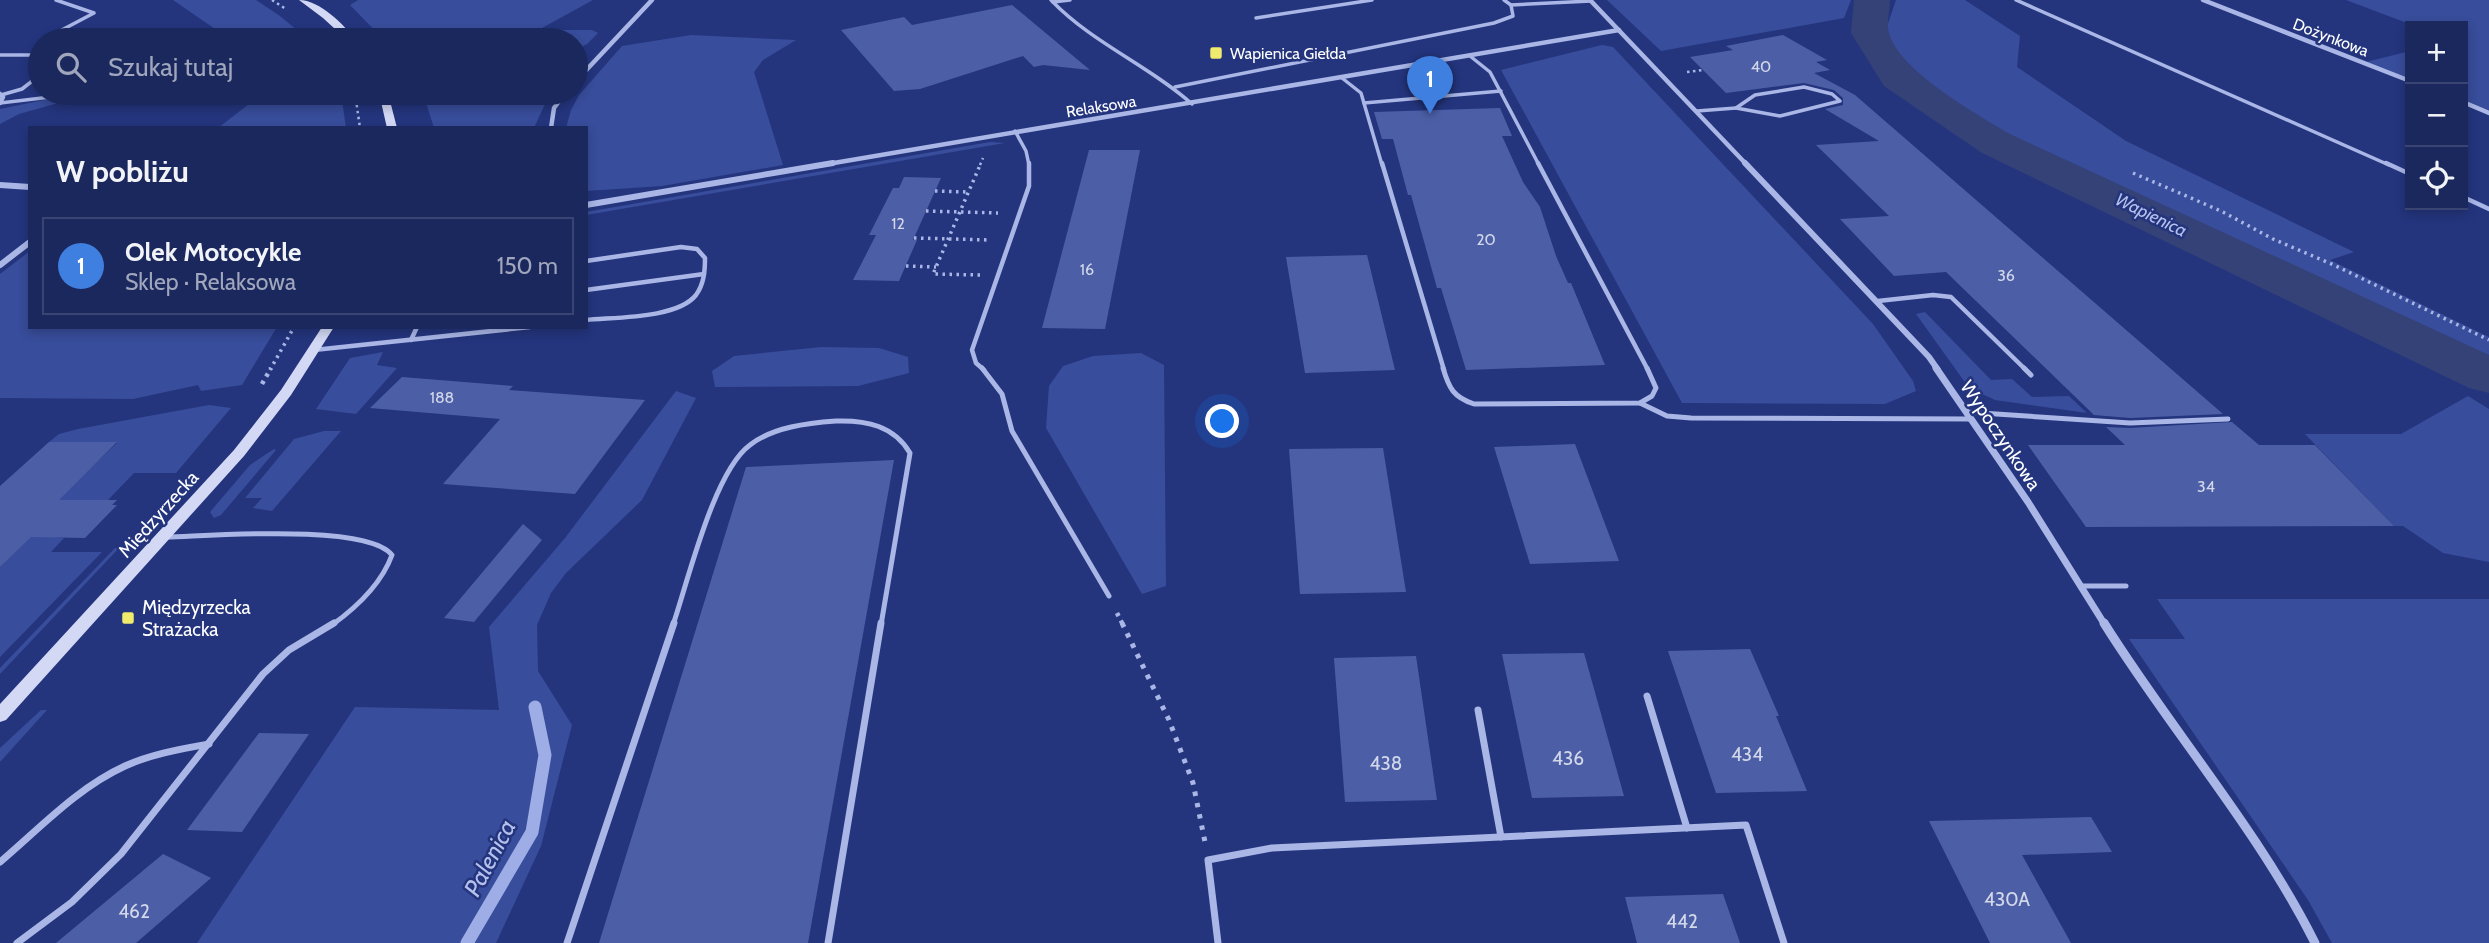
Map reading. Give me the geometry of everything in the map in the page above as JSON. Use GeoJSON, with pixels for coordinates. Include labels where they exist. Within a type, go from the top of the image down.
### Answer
{"type":"FeatureCollection","features":[{"type":"Feature","properties":{"kind":"main road"},"geometry":{"type":"LineString","coordinates":[[303,0],[339,28]]}},
{"type":"Feature","properties":{"kind":"main road"},"geometry":{"type":"LineString","coordinates":[[386,105],[391,126]]}},
{"type":"Feature","properties":{"kind":"main road","name":"Międzyrzecka"},"geometry":{"type":"LineString","coordinates":[[0,715],[164,537],[263,424],[327,329]]}},
{"type":"Feature","properties":{"kind":"street"},"geometry":{"type":"LineString","coordinates":[[588,68],[652,0]]}},
{"type":"Feature","properties":{"kind":"street","name":"Wypoczynkowa"},"geometry":{"type":"LineString","coordinates":[[1591,0],[1929,357],[2081,586],[2130,665],[2292,897],[2315,943]]}},
{"type":"Feature","properties":{"kind":"street","name":"Dożynkowa"},"geometry":{"type":"LineString","coordinates":[[2203,0],[2405,79]]}},
{"type":"Feature","properties":{"kind":"street","name":"Relaksowa"},"geometry":{"type":"LineString","coordinates":[[588,205],[1619,30]]}},
{"type":"Feature","properties":{"kind":"street"},"geometry":{"type":"LineString","coordinates":[[0,103],[3,100],[1,95]]}},
{"type":"Feature","properties":{"kind":"street"},"geometry":{"type":"LineString","coordinates":[[2468,104],[2489,113]]}},
{"type":"Feature","properties":{"kind":"street"},"geometry":{"type":"LineString","coordinates":[[551,126],[556,105]]}},
{"type":"Feature","properties":{"kind":"street"},"geometry":{"type":"LineString","coordinates":[[0,186],[28,187]]}},
{"type":"Feature","properties":{"kind":"street"},"geometry":{"type":"LineString","coordinates":[[0,265],[28,244]]}},
{"type":"Feature","properties":{"kind":"lane"},"geometry":{"type":"LineString","coordinates":[[56,0],[94,13],[68,28]]}},
{"type":"Feature","properties":{"kind":"lane"},"geometry":{"type":"LineString","coordinates":[[1052,1],[1070,0]]}},
{"type":"Feature","properties":{"kind":"lane"},"geometry":{"type":"LineString","coordinates":[[1256,18],[1372,0]]}},
{"type":"Feature","properties":{"kind":"lane"},"geometry":{"type":"LineString","coordinates":[[1504,0],[1511,5],[1566,4],[1591,0]]}},
{"type":"Feature","properties":{"kind":"lane"},"geometry":{"type":"LineString","coordinates":[[2016,0],[2405,172]]}},
{"type":"Feature","properties":{"kind":"lane"},"geometry":{"type":"LineString","coordinates":[[1052,1],[1088,36],[1175,87],[1192,104]]}},
{"type":"Feature","properties":{"kind":"lane"},"geometry":{"type":"LineString","coordinates":[[1175,87],[1494,23],[1513,16],[1511,5]]}},
{"type":"Feature","properties":{"kind":"lane"},"geometry":{"type":"LineString","coordinates":[[0,55],[28,55]]}},
{"type":"Feature","properties":{"kind":"lane"},"geometry":{"type":"LineString","coordinates":[[1470,56],[1490,72],[1501,91],[1651,376],[1656,388],[1652,396],[1640,403]]}},
{"type":"Feature","properties":{"kind":"lane"},"geometry":{"type":"LineString","coordinates":[[1342,78],[1361,93],[1450,391],[1461,401],[1474,404],[1640,403],[1667,416],[1691,418],[1971,419]]}},
{"type":"Feature","properties":{"kind":"lane"},"geometry":{"type":"LineString","coordinates":[[1,95],[22,89],[28,84]]}},
{"type":"Feature","properties":{"kind":"lane"},"geometry":{"type":"LineString","coordinates":[[1697,111],[1736,108],[1780,116],[1840,101],[1825,89],[1803,86],[1743,99],[1736,108]]}},
{"type":"Feature","properties":{"kind":"lane"},"geometry":{"type":"LineString","coordinates":[[1364,103],[1501,91]]}},
{"type":"Feature","properties":{"kind":"lane"},"geometry":{"type":"LineString","coordinates":[[0,103],[28,100]]}},
{"type":"Feature","properties":{"kind":"lane"},"geometry":{"type":"LineString","coordinates":[[1016,131],[1026,147],[1031,172],[1020,214],[972,350],[976,363],[989,374],[1002,394],[1012,431],[1109,596]]}},
{"type":"Feature","properties":{"kind":"lane"},"geometry":{"type":"LineString","coordinates":[[2468,199],[2489,209]]}},
{"type":"Feature","properties":{"kind":"lane"},"geometry":{"type":"LineString","coordinates":[[588,261],[681,247],[697,249],[705,258],[705,274],[699,291],[689,302],[668,310],[588,320]]}},
{"type":"Feature","properties":{"kind":"lane"},"geometry":{"type":"LineString","coordinates":[[588,290],[705,274]]}},
{"type":"Feature","properties":{"kind":"lane"},"geometry":{"type":"LineString","coordinates":[[1878,301],[1933,295],[1951,297],[2031,375]]}},
{"type":"Feature","properties":{"kind":"lane"},"geometry":{"type":"LineString","coordinates":[[411,340],[416,329]]}},
{"type":"Feature","properties":{"kind":"lane"},"geometry":{"type":"LineString","coordinates":[[314,350],[505,329]]}},
{"type":"Feature","properties":{"kind":"lane"},"geometry":{"type":"LineString","coordinates":[[1966,412],[2003,412],[2099,422],[2177,424],[2228,419]]}},
{"type":"Feature","properties":{"kind":"lane"},"geometry":{"type":"LineString","coordinates":[[566,943],[713,507],[728,470],[740,453],[755,441],[777,431],[813,424],[849,422],[890,430],[902,439],[910,453],[828,943]]}},
{"type":"Feature","properties":{"kind":"lane"},"geometry":{"type":"LineString","coordinates":[[17,943],[46,926],[93,883],[143,831],[255,682],[286,652],[318,635],[352,609],[385,574],[392,555],[384,546],[372,542],[321,535],[164,537]]}},
{"type":"Feature","properties":{"kind":"lane"},"geometry":{"type":"LineString","coordinates":[[2081,586],[2126,586]]}},
{"type":"Feature","properties":{"kind":"lane"},"geometry":{"type":"LineString","coordinates":[[1647,696],[1687,828]]}},
{"type":"Feature","properties":{"kind":"lane"},"geometry":{"type":"LineString","coordinates":[[1478,710],[1500,837]]}},
{"type":"Feature","properties":{"kind":"lane"},"geometry":{"type":"LineString","coordinates":[[0,862],[89,788],[124,767],[166,751],[209,744]]}},
{"type":"Feature","properties":{"kind":"lane"},"geometry":{"type":"LineString","coordinates":[[1218,943],[1208,860],[1272,848],[1746,825],[1784,943]]}},
{"type":"Feature","properties":{"kind":"path"},"geometry":{"type":"LineString","coordinates":[[357,105],[360,126]]}},
{"type":"Feature","properties":{"kind":"path"},"geometry":{"type":"LineString","coordinates":[[987,148],[933,274],[998,276]]}},
{"type":"Feature","properties":{"kind":"path"},"geometry":{"type":"LineString","coordinates":[[2133,173],[2221,211],[2273,239],[2336,266],[2489,340]]}},
{"type":"Feature","properties":{"kind":"path"},"geometry":{"type":"LineString","coordinates":[[935,191],[968,192]]}},
{"type":"Feature","properties":{"kind":"path"},"geometry":{"type":"LineString","coordinates":[[926,212],[1020,214]]}},
{"type":"Feature","properties":{"kind":"path"},"geometry":{"type":"LineString","coordinates":[[914,239],[1010,240]]}},
{"type":"Feature","properties":{"kind":"path"},"geometry":{"type":"LineString","coordinates":[[906,266],[936,267]]}},
{"type":"Feature","properties":{"kind":"path"},"geometry":{"type":"LineString","coordinates":[[1109,596],[1169,720],[1194,783],[1208,860]]}},
{"type":"Feature","properties":{"kind":"shaded area"},"geometry":{"type":"Polygon","coordinates":[[[173,0],[256,0],[294,28],[214,28],[173,0]]]}},
{"type":"Feature","properties":{"kind":"shaded area"},"geometry":{"type":"Polygon","coordinates":[[[358,0],[593,0],[542,28],[372,28],[350,5],[358,0]]]}},
{"type":"Feature","properties":{"kind":"shaded area"},"geometry":{"type":"Polygon","coordinates":[[[1607,0],[1851,0],[1844,18],[1661,51],[1607,0]]]}},
{"type":"Feature","properties":{"kind":"shaded area"},"geometry":{"type":"Polygon","coordinates":[[[1896,0],[1965,0],[2020,36],[2017,67],[2126,141],[2354,252],[2330,260],[2489,337],[2489,362],[2132,192],[1987,133],[1908,79],[1884,35],[1896,0]]]}},
{"type":"Feature","properties":{"kind":"shaded area"},"geometry":{"type":"Polygon","coordinates":[[[2346,0],[2489,0],[2489,110],[2468,102],[2468,21],[2405,22],[2346,0]]]}},
{"type":"Feature","properties":{"kind":"shaded area"},"geometry":{"type":"Polygon","coordinates":[[[588,30],[598,33],[588,43],[588,30]]]}},
{"type":"Feature","properties":{"kind":"shaded area"},"geometry":{"type":"Polygon","coordinates":[[[691,35],[796,40],[763,60],[754,72],[783,165],[662,186],[588,191],[588,126],[567,126],[574,105],[588,105],[588,85],[622,46],[691,35]]]}},
{"type":"Feature","properties":{"kind":"shaded area"},"geometry":{"type":"Polygon","coordinates":[[[1602,45],[1613,47],[1873,324],[1913,381],[1916,391],[1885,404],[1682,403],[1501,70],[1602,45]]]}},
{"type":"Feature","properties":{"kind":"shaded area"},"geometry":{"type":"Polygon","coordinates":[[[2405,52],[2405,77],[2366,62],[2405,52]]]}},
{"type":"Feature","properties":{"kind":"shaded area"},"geometry":{"type":"Polygon","coordinates":[[[28,103],[51,105],[19,114],[0,124],[0,109],[28,103]]]}},
{"type":"Feature","properties":{"kind":"shaded area"},"geometry":{"type":"Polygon","coordinates":[[[248,105],[343,105],[346,126],[221,126],[248,105]]]}},
{"type":"Feature","properties":{"kind":"shaded area"},"geometry":{"type":"Polygon","coordinates":[[[427,105],[545,105],[535,126],[433,126],[427,105]]]}},
{"type":"Feature","properties":{"kind":"shaded area"},"geometry":{"type":"Polygon","coordinates":[[[990,142],[1005,143],[588,215],[588,212],[990,142]]]}},
{"type":"Feature","properties":{"kind":"shaded area"},"geometry":{"type":"Polygon","coordinates":[[[28,253],[28,329],[276,329],[242,385],[201,391],[198,385],[133,399],[0,398],[0,274],[28,253]]]}},
{"type":"Feature","properties":{"kind":"shaded area"},"geometry":{"type":"Polygon","coordinates":[[[1925,312],[1991,380],[2012,379],[2032,397],[2069,396],[2087,413],[1995,400],[1969,388],[1916,314],[1925,312]]]}},
{"type":"Feature","properties":{"kind":"shaded area"},"geometry":{"type":"Polygon","coordinates":[[[821,347],[879,348],[908,357],[909,373],[858,386],[715,387],[712,371],[734,356],[821,347]]]}},
{"type":"Feature","properties":{"kind":"shaded area"},"geometry":{"type":"Polygon","coordinates":[[[383,352],[377,365],[397,368],[356,414],[316,409],[350,358],[383,352]]]}},
{"type":"Feature","properties":{"kind":"shaded area"},"geometry":{"type":"Polygon","coordinates":[[[1141,353],[1164,365],[1166,586],[1142,594],[1046,428],[1049,386],[1063,366],[1093,356],[1141,353]]]}},
{"type":"Feature","properties":{"kind":"shaded area"},"geometry":{"type":"Polygon","coordinates":[[[676,391],[696,398],[642,500],[566,573],[551,593],[537,625],[538,671],[572,725],[541,846],[496,943],[197,943],[355,707],[499,710],[489,627],[565,538],[676,391]]]}},
{"type":"Feature","properties":{"kind":"shaded area"},"geometry":{"type":"Polygon","coordinates":[[[2468,396],[2489,409],[2489,562],[2443,553],[2403,526],[2394,526],[2305,434],[2401,434],[2468,396]]]}},
{"type":"Feature","properties":{"kind":"shaded area"},"geometry":{"type":"Polygon","coordinates":[[[209,405],[231,408],[176,473],[134,473],[108,500],[98,500],[40,536],[64,538],[51,552],[102,552],[0,657],[0,567],[19,548],[6,548],[117,443],[49,442],[59,434],[78,429],[209,405]]]}},
{"type":"Feature","properties":{"kind":"shaded area"},"geometry":{"type":"Polygon","coordinates":[[[324,431],[341,431],[272,511],[253,508],[262,498],[245,498],[294,439],[324,431]]]}},
{"type":"Feature","properties":{"kind":"shaded area"},"geometry":{"type":"Polygon","coordinates":[[[276,450],[221,515],[214,518],[210,512],[250,465],[276,450]]]}},
{"type":"Feature","properties":{"kind":"shaded area"},"geometry":{"type":"Polygon","coordinates":[[[115,548],[119,548],[0,674],[0,668],[115,548]]]}},
{"type":"Feature","properties":{"kind":"shaded area"},"geometry":{"type":"Polygon","coordinates":[[[2157,599],[2489,599],[2489,943],[2332,943],[2308,900],[2129,639],[2185,639],[2157,599]]]}},
{"type":"Feature","properties":{"kind":"shaded area"},"geometry":{"type":"Polygon","coordinates":[[[41,710],[47,710],[0,762],[0,748],[41,710]]]}},
{"type":"Feature","properties":{"kind":"building"},"geometry":{"type":"Polygon","coordinates":[[[1012,5],[1090,70],[1043,65],[1034,67],[1023,56],[920,89],[894,91],[841,30],[904,17],[912,25],[1012,5]]]}},
{"type":"Feature","properties":{"kind":"building"},"geometry":{"type":"Polygon","coordinates":[[[1783,35],[1827,60],[1816,62],[1830,70],[1814,73],[1855,95],[2223,414],[2130,418],[2094,415],[1946,272],[1894,276],[1840,219],[1889,216],[1816,145],[1879,141],[1825,109],[1843,105],[1843,98],[1834,90],[1804,83],[1726,93],[1690,57],[1733,50],[1726,46],[1783,35]]]}},
{"type":"Feature","properties":{"kind":"building"},"geometry":{"type":"Polygon","coordinates":[[[1500,108],[1512,136],[1502,136],[1523,182],[1540,207],[1556,256],[1568,283],[1571,283],[1605,365],[1466,370],[1441,288],[1437,288],[1393,139],[1382,139],[1374,112],[1500,108]]]}},
{"type":"Feature","properties":{"kind":"building"},"geometry":{"type":"Polygon","coordinates":[[[1089,150],[1140,150],[1105,329],[1042,328],[1089,150]]]}},
{"type":"Feature","properties":{"kind":"building"},"geometry":{"type":"Polygon","coordinates":[[[904,177],[941,178],[913,240],[917,240],[899,281],[853,280],[876,235],[869,235],[893,188],[899,188],[904,177]]]}},
{"type":"Feature","properties":{"kind":"building"},"geometry":{"type":"Polygon","coordinates":[[[1367,255],[1395,370],[1305,373],[1286,257],[1367,255]]]}},
{"type":"Feature","properties":{"kind":"building"},"geometry":{"type":"Polygon","coordinates":[[[402,377],[513,386],[509,390],[645,400],[575,494],[443,484],[500,419],[370,408],[402,377]]]}},
{"type":"Feature","properties":{"kind":"building"},"geometry":{"type":"Polygon","coordinates":[[[2232,422],[2259,445],[2315,445],[2394,526],[2086,527],[2028,445],[2125,445],[2106,427],[2232,422]]]}},
{"type":"Feature","properties":{"kind":"building"},"geometry":{"type":"Polygon","coordinates":[[[49,442],[117,442],[59,500],[117,500],[112,505],[117,505],[85,538],[31,537],[0,567],[0,486],[49,442]]]}},
{"type":"Feature","properties":{"kind":"building"},"geometry":{"type":"Polygon","coordinates":[[[1575,444],[1619,561],[1530,564],[1494,447],[1575,444]]]}},
{"type":"Feature","properties":{"kind":"building"},"geometry":{"type":"Polygon","coordinates":[[[1383,448],[1406,592],[1300,594],[1289,449],[1383,448]]]}},
{"type":"Feature","properties":{"kind":"building"},"geometry":{"type":"Polygon","coordinates":[[[894,460],[808,943],[599,943],[746,467],[894,460]]]}},
{"type":"Feature","properties":{"kind":"building"},"geometry":{"type":"Polygon","coordinates":[[[523,524],[542,540],[474,622],[444,618],[523,524]]]}},
{"type":"Feature","properties":{"kind":"building"},"geometry":{"type":"Polygon","coordinates":[[[1750,649],[1807,791],[1716,793],[1668,651],[1750,649]]]}},
{"type":"Feature","properties":{"kind":"building"},"geometry":{"type":"Polygon","coordinates":[[[1584,653],[1624,796],[1532,798],[1502,654],[1584,653]]]}},
{"type":"Feature","properties":{"kind":"building"},"geometry":{"type":"Polygon","coordinates":[[[1416,656],[1437,800],[1345,802],[1334,658],[1416,656]]]}},
{"type":"Feature","properties":{"kind":"building"},"geometry":{"type":"Polygon","coordinates":[[[259,733],[309,734],[242,832],[187,830],[259,733]]]}},
{"type":"Feature","properties":{"kind":"building"},"geometry":{"type":"Polygon","coordinates":[[[2091,817],[2112,852],[2022,855],[2071,943],[1990,943],[1929,821],[2091,817]]]}},
{"type":"Feature","properties":{"kind":"building"},"geometry":{"type":"Polygon","coordinates":[[[163,854],[211,878],[136,943],[56,943],[163,854]]]}},
{"type":"Feature","properties":{"kind":"building"},"geometry":{"type":"Polygon","coordinates":[[[1723,894],[1740,943],[1637,943],[1625,897],[1723,894]]]}},
{"type":"Feature","properties":{"kind":"waterway","name":"Wapienica"},"geometry":{"type":"LineString","coordinates":[[1872,0],[1870,33],[1898,78],[1968,127],[1997,144],[2489,376]]}},
{"type":"Feature","properties":{"kind":"waterway","name":"Palenica"},"geometry":{"type":"LineString","coordinates":[[467,943],[532,832],[545,755],[535,707]]}},
{"type":"Feature","properties":{"kind":"place","name":"Wapienica Giełda"},"geometry":{"type":"Point","coordinates":[1216,53]}},
{"type":"Feature","properties":{"kind":"place","name":"Olek Motocykle"},"geometry":{"type":"Point","coordinates":[1430,114]}},
{"type":"Feature","properties":{"kind":"place","name":"Międzyrzecka Strażacka"},"geometry":{"type":"Point","coordinates":[128,618]}}]}
